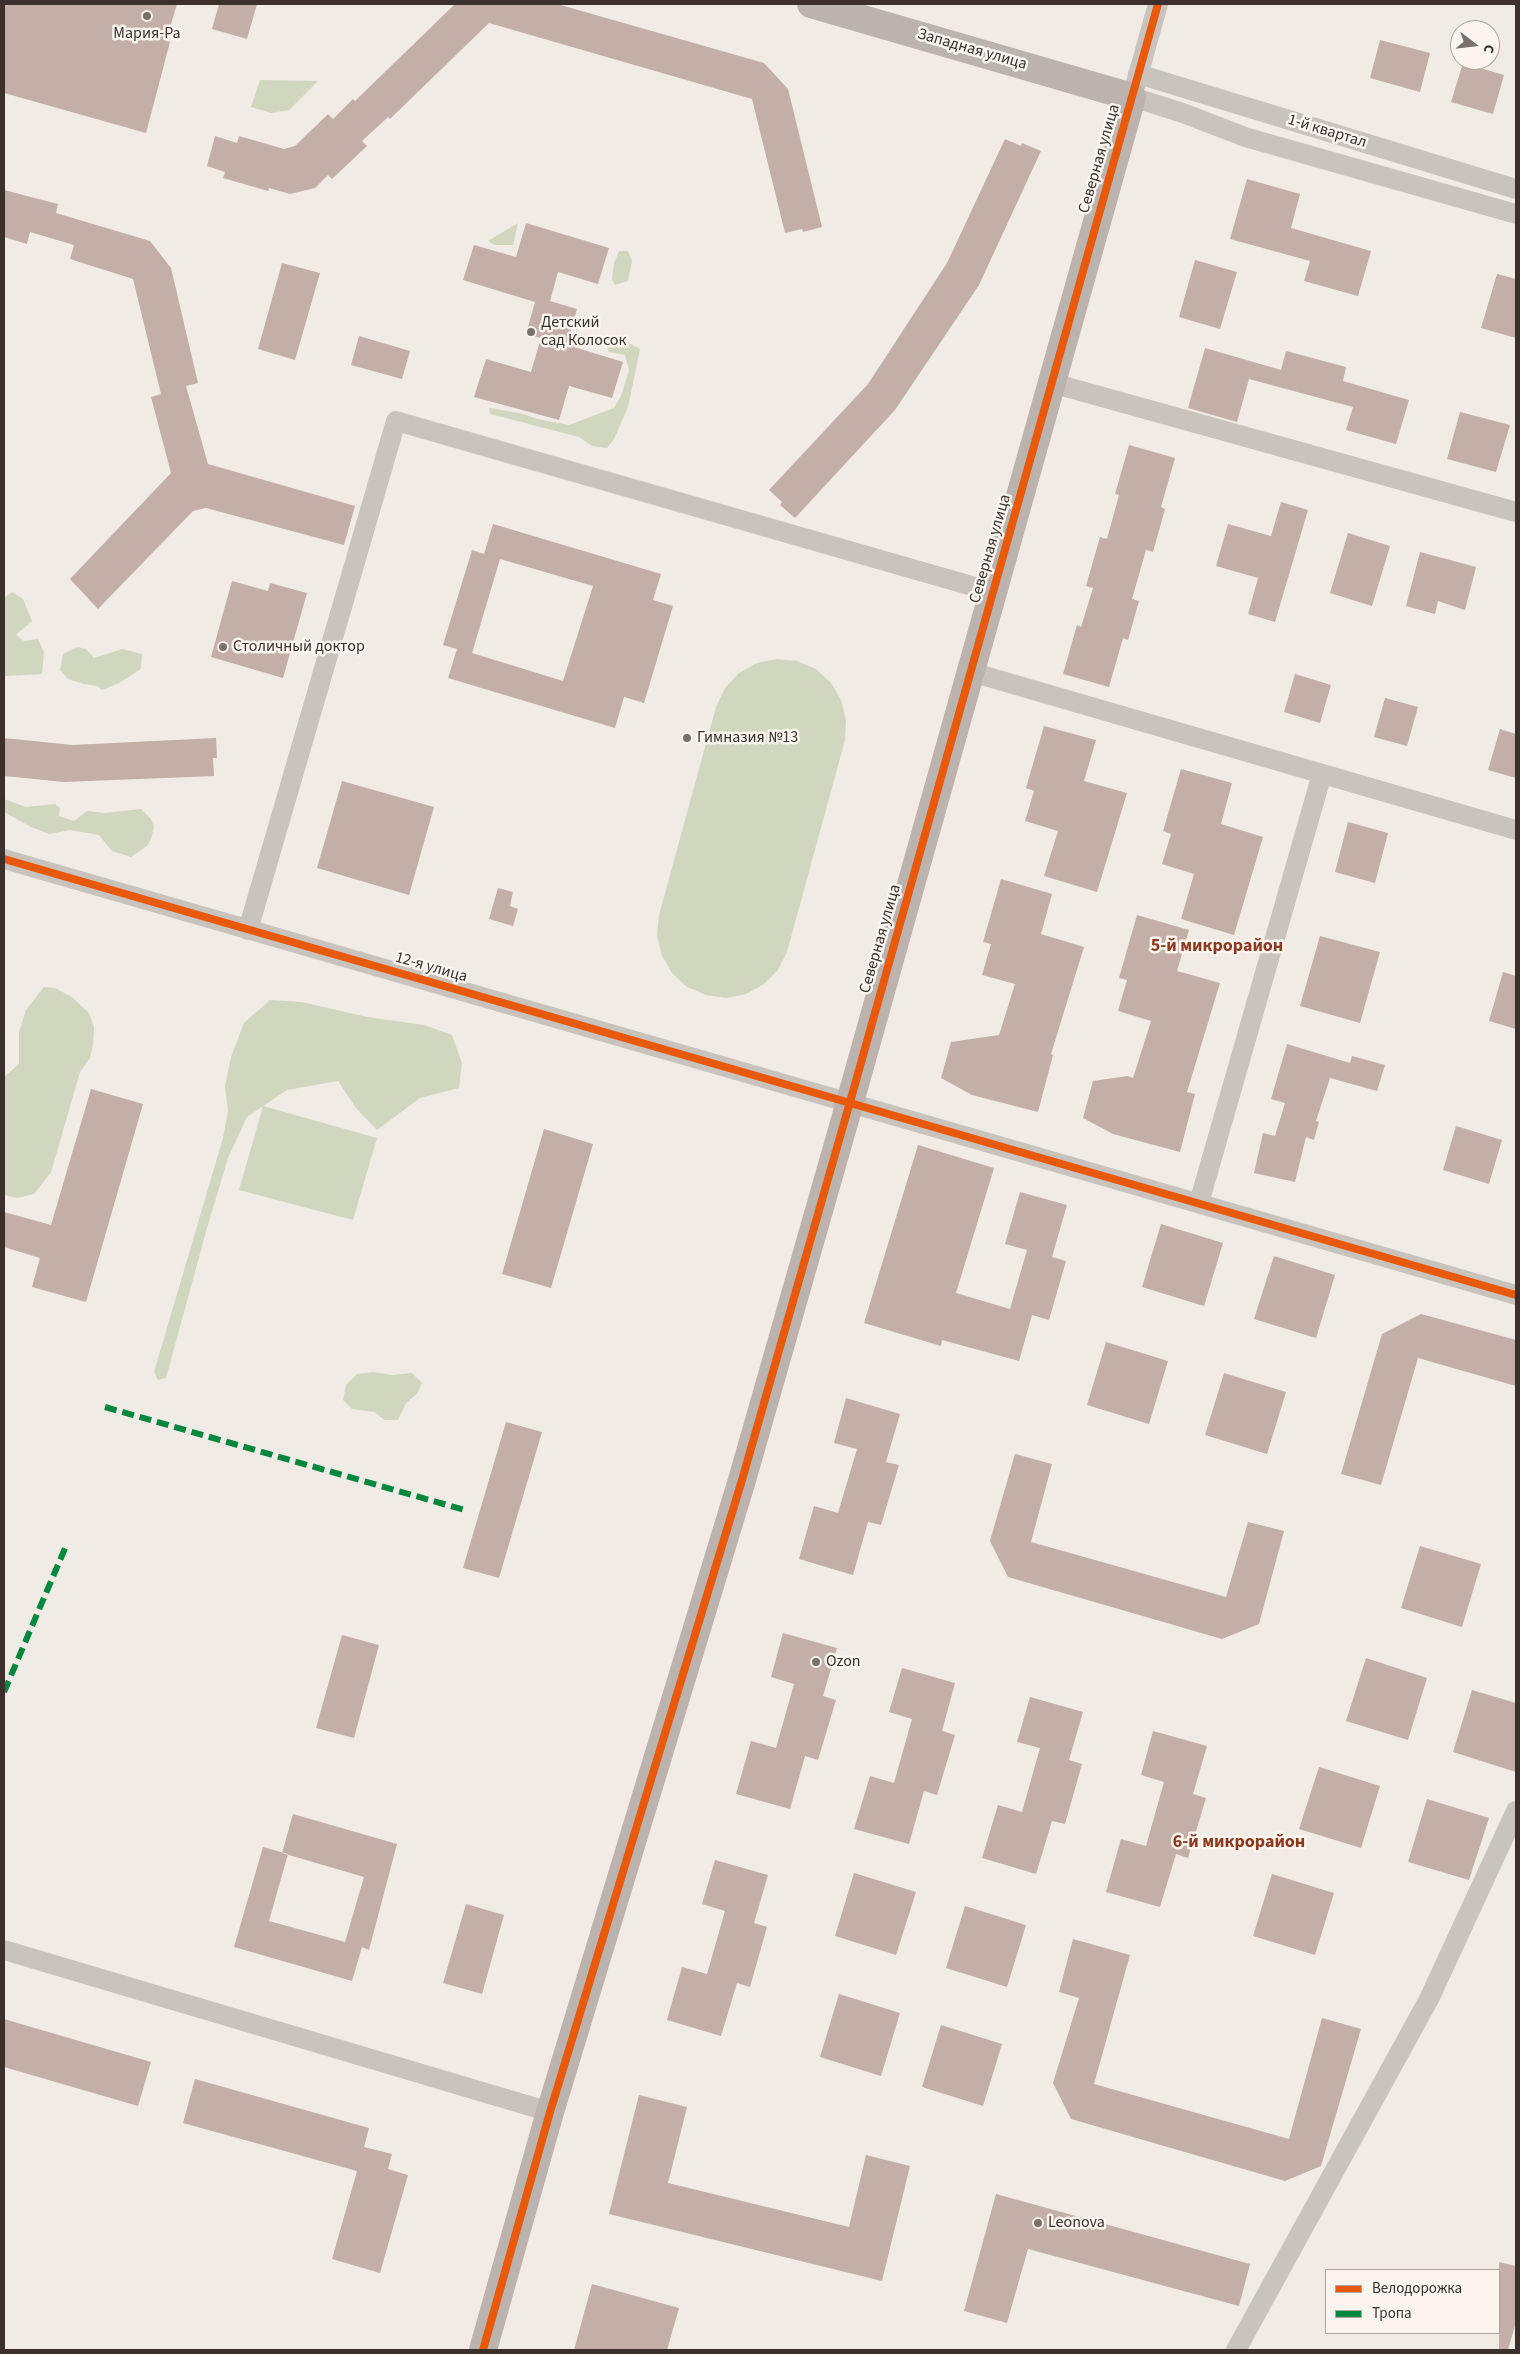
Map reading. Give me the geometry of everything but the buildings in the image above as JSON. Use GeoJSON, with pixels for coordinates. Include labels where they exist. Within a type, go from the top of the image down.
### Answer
{"type":"FeatureCollection","features":[{"type":"Feature","properties":{"kind":"street","name":"Западная улица"},"geometry":{"type":"LineString","coordinates":[[811,4],[1135,86]]}},
{"type":"Feature","properties":{"kind":"street","name":"Северная улица"},"geometry":{"type":"LineString","coordinates":[[482,2350],[550,2112],[742,1480],[1158,4]]}},
{"type":"Feature","properties":{"kind":"street","name":"1-й квартал"},"geometry":{"type":"LineString","coordinates":[[1135,86],[1516,189]]}},
{"type":"Feature","properties":{"kind":"street"},"geometry":{"type":"LineString","coordinates":[[1135,86],[1183,113],[1245,137],[1516,214]]}},
{"type":"Feature","properties":{"kind":"street"},"geometry":{"type":"LineString","coordinates":[[1052,383],[1516,512]]}},
{"type":"Feature","properties":{"kind":"street"},"geometry":{"type":"LineString","coordinates":[[248,930],[396,421],[993,592]]}},
{"type":"Feature","properties":{"kind":"street"},"geometry":{"type":"LineString","coordinates":[[971,672],[1516,830]]}},
{"type":"Feature","properties":{"kind":"street"},"geometry":{"type":"LineString","coordinates":[[1199,1204],[1322,774]]}},
{"type":"Feature","properties":{"kind":"street","name":"12-я улица"},"geometry":{"type":"LineString","coordinates":[[4,859],[1516,1295]]}},
{"type":"Feature","properties":{"kind":"street"},"geometry":{"type":"LineString","coordinates":[[1236,2350],[1429,2000],[1516,1811]]}},
{"type":"Feature","properties":{"kind":"street"},"geometry":{"type":"LineString","coordinates":[[4,1950],[550,2112]]}},
{"type":"Feature","properties":{"kind":"green space"},"geometry":{"type":"Polygon","coordinates":[[[260,80],[318,81],[289,110],[271,113],[251,107],[260,80]]]}},
{"type":"Feature","properties":{"kind":"green space"},"geometry":{"type":"Polygon","coordinates":[[[518,223],[513,245],[494,245],[488,241],[518,223]]]}},
{"type":"Feature","properties":{"kind":"green space"},"geometry":{"type":"Polygon","coordinates":[[[619,251],[628,251],[632,261],[628,281],[615,285],[612,279],[614,263],[619,251]]]}},
{"type":"Feature","properties":{"kind":"green space"},"geometry":{"type":"Polygon","coordinates":[[[611,341],[629,343],[640,349],[628,407],[614,439],[607,448],[592,446],[579,437],[490,414],[489,408],[520,413],[538,419],[569,425],[614,408],[621,396],[629,370],[625,355],[609,352],[606,345],[611,341]]]}},
{"type":"Feature","properties":{"kind":"green space"},"geometry":{"type":"Polygon","coordinates":[[[12,592],[23,599],[32,621],[16,635],[24,641],[38,639],[44,652],[42,674],[4,676],[4,598],[12,592]]]}},
{"type":"Feature","properties":{"kind":"green space"},"geometry":{"type":"Polygon","coordinates":[[[78,647],[86,649],[94,658],[122,649],[142,654],[141,669],[119,683],[102,690],[97,686],[68,679],[60,670],[63,654],[78,647]]]}},
{"type":"Feature","properties":{"kind":"green space"},"geometry":{"type":"Polygon","coordinates":[[[777,659],[797,661],[816,669],[831,683],[841,700],[846,720],[845,740],[787,952],[778,970],[764,984],[746,994],[726,998],[706,995],[687,987],[672,973],[662,956],[657,936],[659,915],[716,707],[725,688],[739,673],[757,663],[777,659]]]}},
{"type":"Feature","properties":{"kind":"green space"},"geometry":{"type":"Polygon","coordinates":[[[4,799],[26,807],[55,804],[60,808],[59,816],[74,821],[87,811],[105,813],[141,809],[151,819],[154,827],[147,846],[131,857],[112,851],[99,835],[70,830],[49,834],[31,827],[4,812],[4,799]]]}},
{"type":"Feature","properties":{"kind":"green space"},"geometry":{"type":"Polygon","coordinates":[[[44,987],[55,988],[72,997],[89,1013],[94,1027],[93,1045],[90,1058],[80,1072],[51,1172],[34,1194],[17,1198],[4,1195],[4,1077],[19,1064],[19,1032],[26,1010],[44,987]]]}},
{"type":"Feature","properties":{"kind":"green space"},"geometry":{"type":"Polygon","coordinates":[[[270,1000],[302,1002],[367,1017],[424,1025],[452,1035],[462,1063],[459,1088],[420,1098],[377,1130],[356,1108],[338,1081],[287,1090],[247,1117],[228,1158],[166,1378],[158,1380],[154,1372],[223,1138],[228,1111],[225,1086],[231,1057],[244,1023],[270,1000]]]}},
{"type":"Feature","properties":{"kind":"green space"},"geometry":{"type":"Polygon","coordinates":[[[263,1106],[377,1138],[353,1220],[239,1190],[263,1106]]]}},
{"type":"Feature","properties":{"kind":"green space"},"geometry":{"type":"Polygon","coordinates":[[[373,1372],[392,1375],[412,1373],[422,1383],[417,1394],[406,1403],[398,1420],[385,1420],[374,1412],[352,1409],[343,1400],[346,1385],[357,1374],[373,1372]]]}},
{"type":"Feature","properties":{"kind":"marked path"},"geometry":{"type":"LineString","coordinates":[[105,1407],[468,1511]]}},
{"type":"Feature","properties":{"kind":"marked path"},"geometry":{"type":"LineString","coordinates":[[4,1692],[66,1546]]}},
{"type":"Feature","properties":{"kind":"cycle path"},"geometry":{"type":"LineString","coordinates":[[483,2350],[550,2112],[742,1480],[1158,4]]}},
{"type":"Feature","properties":{"kind":"cycle path"},"geometry":{"type":"LineString","coordinates":[[4,859],[1516,1295]]}},
{"type":"Feature","properties":{"kind":"place","name":"Мария-Ра"},"geometry":{"type":"Point","coordinates":[147,16]}},
{"type":"Feature","properties":{"kind":"place","name":"Детский сад Колосок"},"geometry":{"type":"Point","coordinates":[531,332]}},
{"type":"Feature","properties":{"kind":"place","name":"Столичный доктор"},"geometry":{"type":"Point","coordinates":[223,647]}},
{"type":"Feature","properties":{"kind":"place","name":"Гимназия №13"},"geometry":{"type":"Point","coordinates":[687,738]}},
{"type":"Feature","properties":{"kind":"place","name":"Ozon"},"geometry":{"type":"Point","coordinates":[816,1662]}},
{"type":"Feature","properties":{"kind":"place","name":"Leonova"},"geometry":{"type":"Point","coordinates":[1038,2223]}},
{"type":"Feature","properties":{"kind":"district","name":"5-й микрорайон"},"geometry":{"type":"Point","coordinates":[1217,947]}},
{"type":"Feature","properties":{"kind":"district","name":"6-й микрорайон"},"geometry":{"type":"Point","coordinates":[1239,1843]}}]}
